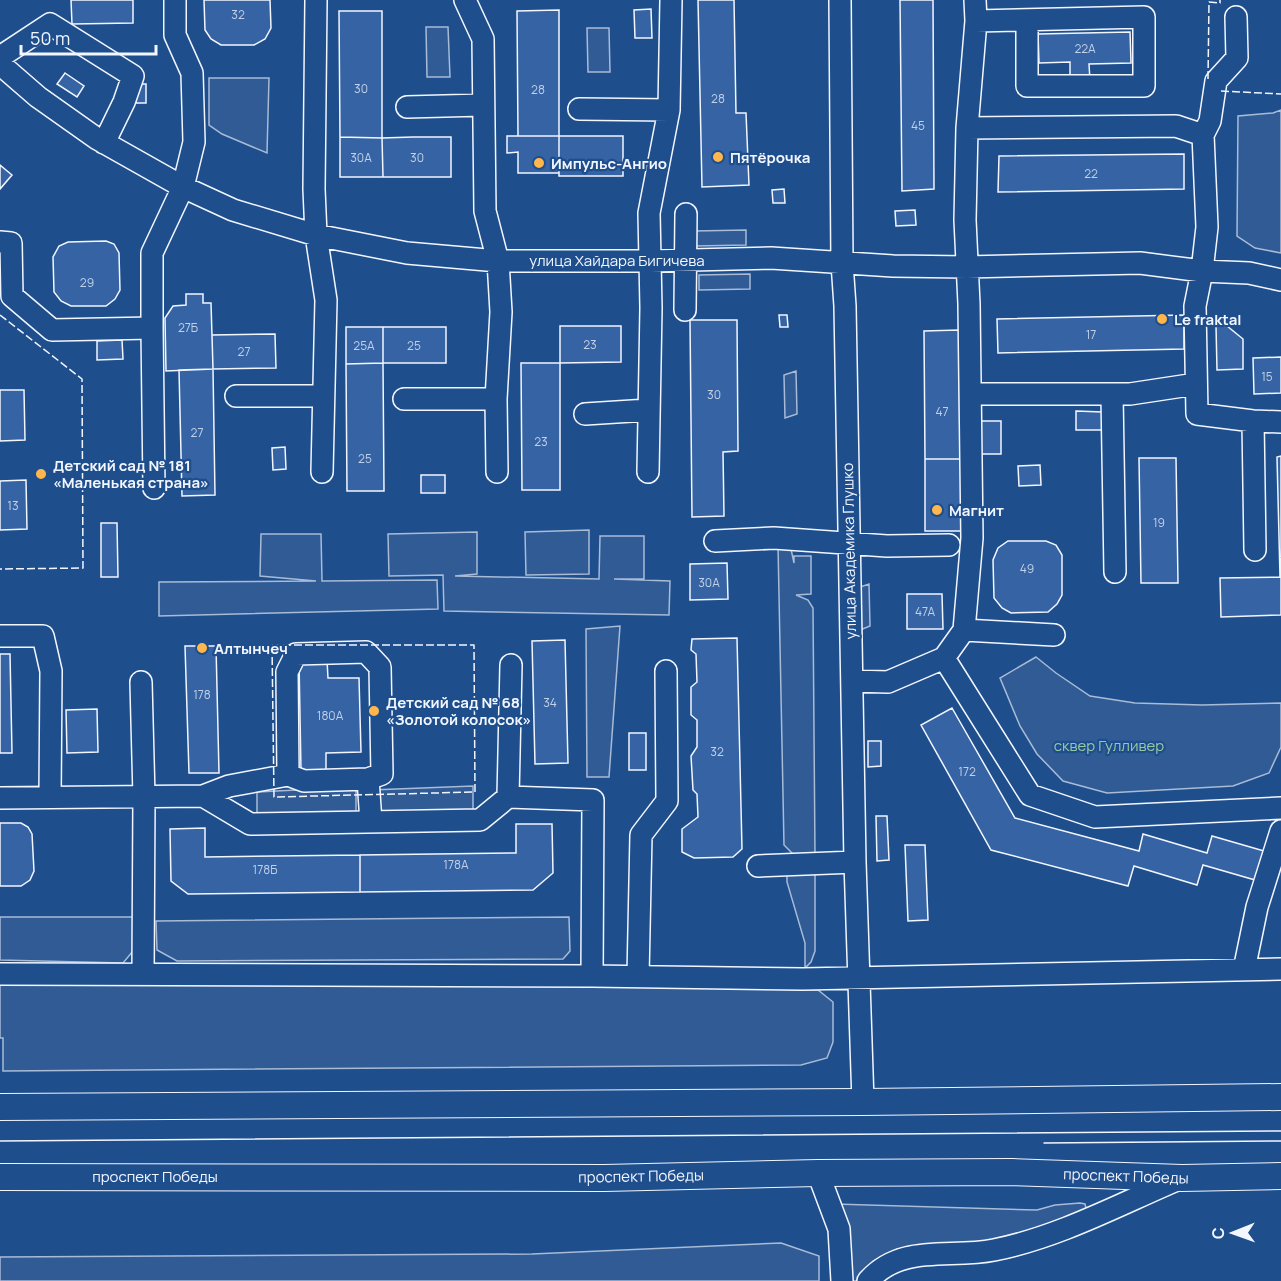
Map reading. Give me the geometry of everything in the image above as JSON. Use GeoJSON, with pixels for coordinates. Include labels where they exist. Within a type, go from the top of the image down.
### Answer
{"type":"FeatureCollection","features":[{"type":"Feature","properties":{"kind":"main road"},"geometry":{"type":"LineString","coordinates":[[0,1107],[1281,1097]]}},
{"type":"Feature","properties":{"kind":"main road","name":"проспект Победы"},"geometry":{"type":"LineString","coordinates":[[0,1177],[604,1178],[818,1173],[1012,1172],[1182,1178],[1281,1176]]}},
{"type":"Feature","properties":{"kind":"street"},"geometry":{"type":"LineString","coordinates":[[154,488],[152,253],[183,187],[194,142],[192,74],[175,35],[175,0]]}},
{"type":"Feature","properties":{"kind":"street"},"geometry":{"type":"LineString","coordinates":[[316,0],[314,189],[316,235],[326,300],[322,471]]}},
{"type":"Feature","properties":{"kind":"street"},"geometry":{"type":"LineString","coordinates":[[465,0],[483,39],[485,211],[498,261],[501,312],[496,399],[497,472]]}},
{"type":"Feature","properties":{"kind":"street"},"geometry":{"type":"LineString","coordinates":[[648,472],[649,213],[669,110],[671,0]]}},
{"type":"Feature","properties":{"kind":"street","name":"улица Академика Глушко"},"geometry":{"type":"LineString","coordinates":[[840,0],[842,263],[845,306],[855,862],[863,1102]]}},
{"type":"Feature","properties":{"kind":"street"},"geometry":{"type":"LineString","coordinates":[[852,681],[888,682],[944,658],[964,630],[972,538],[971,394],[964,220],[967,128],[975,10],[1027,21],[1144,17],[1144,86],[1027,86],[1027,21]]}},
{"type":"Feature","properties":{"kind":"street"},"geometry":{"type":"LineString","coordinates":[[1236,18],[1237,58],[1216,81],[1210,120],[1203,135],[1207,226],[1195,306],[1197,414],[1281,422]]}},
{"type":"Feature","properties":{"kind":"street"},"geometry":{"type":"LineString","coordinates":[[0,57],[50,24],[133,76],[124,102],[105,142]]}},
{"type":"Feature","properties":{"kind":"street","name":"улица Хайдара Бигичева"},"geometry":{"type":"LineString","coordinates":[[0,64],[39,97],[105,142],[183,187],[233,210],[316,235],[407,253],[498,261],[771,258],[967,267],[1140,263],[1202,271],[1249,273],[1281,280]]}},
{"type":"Feature","properties":{"kind":"street"},"geometry":{"type":"LineString","coordinates":[[407,107],[482,105]]}},
{"type":"Feature","properties":{"kind":"street"},"geometry":{"type":"LineString","coordinates":[[579,109],[669,110]]}},
{"type":"Feature","properties":{"kind":"street"},"geometry":{"type":"LineString","coordinates":[[967,128],[1176,126],[1203,135]]}},
{"type":"Feature","properties":{"kind":"street"},"geometry":{"type":"LineString","coordinates":[[685,310],[686,214]]}},
{"type":"Feature","properties":{"kind":"street"},"geometry":{"type":"LineString","coordinates":[[0,242],[11,243],[12,296],[52,330],[152,328]]}},
{"type":"Feature","properties":{"kind":"street"},"geometry":{"type":"LineString","coordinates":[[971,394],[1112,395],[1196,384]]}},
{"type":"Feature","properties":{"kind":"street"},"geometry":{"type":"LineString","coordinates":[[1112,395],[1115,572]]}},
{"type":"Feature","properties":{"kind":"street"},"geometry":{"type":"LineString","coordinates":[[236,396],[322,396]]}},
{"type":"Feature","properties":{"kind":"street"},"geometry":{"type":"LineString","coordinates":[[404,399],[496,399]]}},
{"type":"Feature","properties":{"kind":"street"},"geometry":{"type":"LineString","coordinates":[[585,414],[648,410]]}},
{"type":"Feature","properties":{"kind":"street"},"geometry":{"type":"LineString","coordinates":[[1253,421],[1255,550]]}},
{"type":"Feature","properties":{"kind":"street"},"geometry":{"type":"LineString","coordinates":[[715,541],[774,538],[887,546],[949,545]]}},
{"type":"Feature","properties":{"kind":"street"},"geometry":{"type":"LineString","coordinates":[[964,630],[1054,635]]}},
{"type":"Feature","properties":{"kind":"street"},"geometry":{"type":"LineString","coordinates":[[0,636],[43,636],[51,671],[50,797]]}},
{"type":"Feature","properties":{"kind":"street"},"geometry":{"type":"LineString","coordinates":[[0,798],[203,796],[229,786],[288,775],[304,781],[368,779],[382,774],[380,667],[366,652],[296,654],[287,672],[288,775]]}},
{"type":"Feature","properties":{"kind":"street"},"geometry":{"type":"LineString","coordinates":[[944,658],[1030,795],[1095,817],[1281,808]]}},
{"type":"Feature","properties":{"kind":"street"},"geometry":{"type":"LineString","coordinates":[[508,797],[511,665]]}},
{"type":"Feature","properties":{"kind":"street"},"geometry":{"type":"LineString","coordinates":[[638,976],[641,836],[667,801],[666,671]]}},
{"type":"Feature","properties":{"kind":"street"},"geometry":{"type":"LineString","coordinates":[[141,682],[144,797],[143,974]]}},
{"type":"Feature","properties":{"kind":"street"},"geometry":{"type":"LineString","coordinates":[[368,779],[371,822]]}},
{"type":"Feature","properties":{"kind":"street"},"geometry":{"type":"LineString","coordinates":[[203,796],[250,824],[480,820],[508,797],[593,800],[592,976]]}},
{"type":"Feature","properties":{"kind":"street"},"geometry":{"type":"LineString","coordinates":[[1244,970],[1257,907],[1281,831]]}},
{"type":"Feature","properties":{"kind":"street"},"geometry":{"type":"LineString","coordinates":[[758,866],[855,862]]}},
{"type":"Feature","properties":{"kind":"street"},"geometry":{"type":"LineString","coordinates":[[0,974],[638,976],[803,979],[1281,969]]}},
{"type":"Feature","properties":{"kind":"street"},"geometry":{"type":"LineString","coordinates":[[818,1173],[839,1229],[842,1281]]}},
{"type":"Feature","properties":{"kind":"street"},"geometry":{"type":"LineString","coordinates":[[868,1281],[884,1266],[901,1258],[992,1250],[1048,1236],[1182,1178]]}},
{"type":"Feature","properties":{"kind":"shaded area"},"geometry":{"type":"Polygon","coordinates":[[[426,27],[448,27],[450,77],[427,77],[426,27]]]}},
{"type":"Feature","properties":{"kind":"shaded area"},"geometry":{"type":"Polygon","coordinates":[[[587,28],[609,28],[610,72],[588,72],[587,28]]]}},
{"type":"Feature","properties":{"kind":"shaded area"},"geometry":{"type":"Polygon","coordinates":[[[209,78],[269,78],[267,153],[222,134],[209,125],[209,78]]]}},
{"type":"Feature","properties":{"kind":"shaded area"},"geometry":{"type":"Polygon","coordinates":[[[1281,110],[1281,253],[1255,248],[1237,236],[1238,116],[1273,113],[1281,110]]]}},
{"type":"Feature","properties":{"kind":"shaded area"},"geometry":{"type":"Polygon","coordinates":[[[746,230],[746,245],[695,246],[695,231],[746,230]]]}},
{"type":"Feature","properties":{"kind":"shaded area"},"geometry":{"type":"Polygon","coordinates":[[[750,274],[750,289],[699,290],[699,275],[750,274]]]}},
{"type":"Feature","properties":{"kind":"shaded area"},"geometry":{"type":"Polygon","coordinates":[[[796,371],[797,414],[785,418],[784,375],[796,371]]]}},
{"type":"Feature","properties":{"kind":"shaded area"},"geometry":{"type":"Polygon","coordinates":[[[589,530],[589,574],[526,575],[525,532],[589,530]]]}},
{"type":"Feature","properties":{"kind":"shaded area"},"geometry":{"type":"Polygon","coordinates":[[[477,532],[477,574],[455,576],[599,579],[600,536],[644,536],[644,579],[614,579],[670,581],[669,615],[444,611],[443,575],[389,576],[388,534],[477,532]]]}},
{"type":"Feature","properties":{"kind":"shaded area"},"geometry":{"type":"Polygon","coordinates":[[[261,534],[321,534],[322,581],[437,580],[438,609],[159,616],[159,582],[316,581],[260,576],[261,534]]]}},
{"type":"Feature","properties":{"kind":"shaded area"},"geometry":{"type":"Polygon","coordinates":[[[778,545],[791,549],[794,563],[794,556],[811,556],[811,594],[796,595],[808,600],[813,608],[815,855],[795,856],[784,845],[778,545]]]}},
{"type":"Feature","properties":{"kind":"shaded area"},"geometry":{"type":"Polygon","coordinates":[[[869,584],[870,626],[858,631],[857,588],[869,584]]]}},
{"type":"Feature","properties":{"kind":"shaded area"},"geometry":{"type":"Polygon","coordinates":[[[620,626],[609,777],[587,777],[586,629],[620,626]]]}},
{"type":"Feature","properties":{"kind":"shaded area","name":"сквер Гулливер"},"geometry":{"type":"Polygon","coordinates":[[[1036,657],[1090,696],[1135,703],[1202,705],[1281,703],[1281,747],[1269,773],[1233,786],[1107,793],[1063,781],[1037,754],[1020,726],[1000,678],[1036,657]]]}},
{"type":"Feature","properties":{"kind":"shaded area"},"geometry":{"type":"Polygon","coordinates":[[[473,786],[473,814],[372,815],[371,790],[473,786]]]}},
{"type":"Feature","properties":{"kind":"shaded area"},"geometry":{"type":"Polygon","coordinates":[[[356,787],[356,815],[257,815],[257,792],[356,787]]]}},
{"type":"Feature","properties":{"kind":"shaded area"},"geometry":{"type":"Polygon","coordinates":[[[815,867],[815,951],[811,962],[805,968],[805,943],[787,882],[787,873],[815,867]]]}},
{"type":"Feature","properties":{"kind":"shaded area"},"geometry":{"type":"Polygon","coordinates":[[[0,917],[133,917],[133,951],[123,963],[0,960],[0,917]]]}},
{"type":"Feature","properties":{"kind":"shaded area"},"geometry":{"type":"Polygon","coordinates":[[[569,917],[570,951],[563,959],[177,961],[157,950],[156,921],[569,917]]]}},
{"type":"Feature","properties":{"kind":"shaded area"},"geometry":{"type":"Polygon","coordinates":[[[0,985],[628,986],[818,990],[833,1002],[833,1042],[827,1058],[801,1065],[3,1071],[3,1038],[0,1038],[0,985]]]}},
{"type":"Feature","properties":{"kind":"shaded area"},"geometry":{"type":"Polygon","coordinates":[[[835,1204],[1037,1210],[1055,1205],[1085,1204],[1086,1208],[1078,1216],[1019,1241],[897,1249],[873,1261],[856,1281],[845,1281],[835,1204]]]}},
{"type":"Feature","properties":{"kind":"shaded area"},"geometry":{"type":"Polygon","coordinates":[[[781,1243],[819,1256],[819,1281],[0,1281],[0,1257],[532,1254],[781,1243]]]}},
{"type":"Feature","properties":{"kind":"building"},"geometry":{"type":"Polygon","coordinates":[[[71,0],[133,0],[133,23],[72,24],[71,0]]]}},
{"type":"Feature","properties":{"kind":"building"},"geometry":{"type":"Polygon","coordinates":[[[204,0],[270,0],[271,28],[265,39],[254,45],[221,45],[211,39],[205,30],[204,0]]]}},
{"type":"Feature","properties":{"kind":"building"},"geometry":{"type":"Polygon","coordinates":[[[698,0],[734,0],[736,113],[746,113],[749,185],[702,187],[698,0]]]}},
{"type":"Feature","properties":{"kind":"building"},"geometry":{"type":"Polygon","coordinates":[[[900,0],[933,0],[934,189],[902,191],[900,0]]]}},
{"type":"Feature","properties":{"kind":"building"},"geometry":{"type":"Polygon","coordinates":[[[651,9],[652,38],[635,38],[634,10],[651,9]]]}},
{"type":"Feature","properties":{"kind":"building"},"geometry":{"type":"Polygon","coordinates":[[[559,10],[559,136],[518,136],[517,11],[559,10]]]}},
{"type":"Feature","properties":{"kind":"building"},"geometry":{"type":"Polygon","coordinates":[[[339,11],[382,11],[382,138],[340,137],[339,11]]]}},
{"type":"Feature","properties":{"kind":"building"},"geometry":{"type":"Polygon","coordinates":[[[1130,32],[1131,63],[1089,64],[1090,81],[1070,82],[1070,62],[1039,63],[1038,34],[1130,32]]]}},
{"type":"Feature","properties":{"kind":"building"},"geometry":{"type":"Polygon","coordinates":[[[65,73],[84,86],[77,97],[57,84],[65,73]]]}},
{"type":"Feature","properties":{"kind":"building"},"geometry":{"type":"Polygon","coordinates":[[[136,84],[146,84],[146,103],[136,103],[136,84]]]}},
{"type":"Feature","properties":{"kind":"building","name":"Импульс-Ангио"},"geometry":{"type":"Polygon","coordinates":[[[507,136],[559,136],[559,173],[518,173],[518,152],[507,153],[507,136]]]}},
{"type":"Feature","properties":{"kind":"building"},"geometry":{"type":"Polygon","coordinates":[[[559,136],[623,136],[623,176],[559,176],[559,136]]]}},
{"type":"Feature","properties":{"kind":"building"},"geometry":{"type":"Polygon","coordinates":[[[340,137],[382,138],[383,177],[340,177],[340,137]]]}},
{"type":"Feature","properties":{"kind":"building"},"geometry":{"type":"Polygon","coordinates":[[[451,137],[451,177],[383,177],[382,138],[451,137]]]}},
{"type":"Feature","properties":{"kind":"building"},"geometry":{"type":"Polygon","coordinates":[[[1184,154],[1184,189],[998,192],[999,156],[1184,154]]]}},
{"type":"Feature","properties":{"kind":"building"},"geometry":{"type":"Polygon","coordinates":[[[0,165],[12,175],[0,189],[0,165]]]}},
{"type":"Feature","properties":{"kind":"building"},"geometry":{"type":"Polygon","coordinates":[[[784,189],[785,203],[773,203],[772,190],[784,189]]]}},
{"type":"Feature","properties":{"kind":"building"},"geometry":{"type":"Polygon","coordinates":[[[915,210],[916,225],[896,226],[895,211],[915,210]]]}},
{"type":"Feature","properties":{"kind":"building"},"geometry":{"type":"Polygon","coordinates":[[[106,241],[114,244],[119,253],[120,290],[115,299],[106,306],[71,306],[61,301],[54,292],[53,257],[59,246],[68,242],[106,241]]]}},
{"type":"Feature","properties":{"kind":"building"},"geometry":{"type":"Polygon","coordinates":[[[186,294],[203,294],[203,303],[211,303],[213,369],[166,371],[165,318],[173,306],[186,305],[186,294]]]}},
{"type":"Feature","properties":{"kind":"building"},"geometry":{"type":"Polygon","coordinates":[[[779,315],[787,315],[788,327],[780,327],[779,315]]]}},
{"type":"Feature","properties":{"kind":"building"},"geometry":{"type":"Polygon","coordinates":[[[1184,315],[1184,349],[998,353],[997,319],[1184,315]]]}},
{"type":"Feature","properties":{"kind":"building"},"geometry":{"type":"Polygon","coordinates":[[[690,320],[737,320],[738,451],[723,452],[724,516],[692,517],[690,320]]]}},
{"type":"Feature","properties":{"kind":"building"},"geometry":{"type":"Polygon","coordinates":[[[560,326],[621,326],[621,362],[560,363],[560,326]]]}},
{"type":"Feature","properties":{"kind":"building"},"geometry":{"type":"Polygon","coordinates":[[[1216,326],[1227,326],[1243,339],[1243,369],[1217,370],[1216,326]]]}},
{"type":"Feature","properties":{"kind":"building"},"geometry":{"type":"Polygon","coordinates":[[[346,327],[383,327],[383,363],[346,364],[346,327]]]}},
{"type":"Feature","properties":{"kind":"building"},"geometry":{"type":"Polygon","coordinates":[[[383,327],[446,327],[446,363],[383,363],[383,327]]]}},
{"type":"Feature","properties":{"kind":"building"},"geometry":{"type":"Polygon","coordinates":[[[959,330],[960,459],[925,459],[924,331],[959,330]]]}},
{"type":"Feature","properties":{"kind":"building"},"geometry":{"type":"Polygon","coordinates":[[[275,334],[276,368],[213,369],[212,335],[275,334]]]}},
{"type":"Feature","properties":{"kind":"building"},"geometry":{"type":"Polygon","coordinates":[[[122,340],[123,359],[97,360],[97,341],[122,340]]]}},
{"type":"Feature","properties":{"kind":"building"},"geometry":{"type":"Polygon","coordinates":[[[1281,357],[1281,393],[1254,394],[1253,358],[1281,357]]]}},
{"type":"Feature","properties":{"kind":"building"},"geometry":{"type":"Polygon","coordinates":[[[383,363],[384,491],[347,491],[346,364],[383,363]]]}},
{"type":"Feature","properties":{"kind":"building"},"geometry":{"type":"Polygon","coordinates":[[[521,363],[560,363],[560,490],[522,490],[521,363]]]}},
{"type":"Feature","properties":{"kind":"building"},"geometry":{"type":"Polygon","coordinates":[[[213,369],[215,495],[182,496],[179,370],[213,369]]]}},
{"type":"Feature","properties":{"kind":"building"},"geometry":{"type":"Polygon","coordinates":[[[0,390],[24,390],[25,440],[0,441],[0,390]]]}},
{"type":"Feature","properties":{"kind":"building"},"geometry":{"type":"Polygon","coordinates":[[[1076,411],[1102,412],[1102,430],[1076,430],[1076,411]]]}},
{"type":"Feature","properties":{"kind":"building"},"geometry":{"type":"Polygon","coordinates":[[[979,421],[1001,421],[1001,454],[979,454],[979,421]]]}},
{"type":"Feature","properties":{"kind":"building"},"geometry":{"type":"Polygon","coordinates":[[[285,447],[286,469],[273,470],[272,448],[285,447]]]}},
{"type":"Feature","properties":{"kind":"building"},"geometry":{"type":"Polygon","coordinates":[[[1281,456],[1281,615],[1221,617],[1220,578],[1280,577],[1277,457],[1281,456]]]}},
{"type":"Feature","properties":{"kind":"building"},"geometry":{"type":"Polygon","coordinates":[[[1139,458],[1176,458],[1178,583],[1141,583],[1139,458]]]}},
{"type":"Feature","properties":{"kind":"building"},"geometry":{"type":"Polygon","coordinates":[[[925,459],[967,459],[967,531],[925,531],[925,459]]]}},
{"type":"Feature","properties":{"kind":"building"},"geometry":{"type":"Polygon","coordinates":[[[1040,465],[1041,485],[1019,486],[1018,466],[1040,465]]]}},
{"type":"Feature","properties":{"kind":"building"},"geometry":{"type":"Polygon","coordinates":[[[421,475],[445,475],[445,493],[421,493],[421,475]]]}},
{"type":"Feature","properties":{"kind":"building"},"geometry":{"type":"Polygon","coordinates":[[[26,480],[27,529],[0,530],[0,481],[26,480]]]}},
{"type":"Feature","properties":{"kind":"building"},"geometry":{"type":"Polygon","coordinates":[[[101,523],[117,523],[118,577],[101,577],[101,523]]]}},
{"type":"Feature","properties":{"kind":"building"},"geometry":{"type":"Polygon","coordinates":[[[1008,541],[1046,541],[1056,545],[1062,555],[1062,595],[1057,604],[1048,612],[1011,613],[1002,608],[994,598],[993,560],[998,548],[1008,541]]]}},
{"type":"Feature","properties":{"kind":"building"},"geometry":{"type":"Polygon","coordinates":[[[727,563],[728,599],[690,600],[690,564],[727,563]]]}},
{"type":"Feature","properties":{"kind":"building"},"geometry":{"type":"Polygon","coordinates":[[[907,594],[942,594],[943,629],[907,629],[907,594]]]}},
{"type":"Feature","properties":{"kind":"building"},"geometry":{"type":"Polygon","coordinates":[[[737,638],[742,849],[733,857],[694,858],[682,852],[682,829],[698,817],[697,794],[693,790],[691,756],[697,747],[697,720],[691,715],[691,687],[697,682],[696,654],[691,650],[692,639],[737,638]]]}},
{"type":"Feature","properties":{"kind":"building"},"geometry":{"type":"Polygon","coordinates":[[[565,640],[568,763],[535,764],[532,641],[565,640]]]}},
{"type":"Feature","properties":{"kind":"building"},"geometry":{"type":"Polygon","coordinates":[[[185,646],[216,646],[219,773],[189,773],[185,646]]]}},
{"type":"Feature","properties":{"kind":"building"},"geometry":{"type":"Polygon","coordinates":[[[0,654],[10,654],[12,753],[0,753],[0,654]]]}},
{"type":"Feature","properties":{"kind":"building"},"geometry":{"type":"Polygon","coordinates":[[[327,660],[328,678],[359,678],[361,752],[326,753],[326,770],[301,770],[299,661],[327,660]]]}},
{"type":"Feature","properties":{"kind":"building"},"geometry":{"type":"Polygon","coordinates":[[[952,708],[1015,818],[1139,851],[1143,834],[1207,853],[1212,836],[1271,853],[1262,882],[1203,865],[1197,885],[1134,866],[1128,886],[991,850],[921,725],[952,708]]]}},
{"type":"Feature","properties":{"kind":"building"},"geometry":{"type":"Polygon","coordinates":[[[97,709],[98,752],[67,753],[66,710],[97,709]]]}},
{"type":"Feature","properties":{"kind":"building"},"geometry":{"type":"Polygon","coordinates":[[[629,733],[646,733],[646,770],[629,770],[629,733]]]}},
{"type":"Feature","properties":{"kind":"building"},"geometry":{"type":"Polygon","coordinates":[[[868,741],[881,741],[881,766],[868,767],[868,741]]]}},
{"type":"Feature","properties":{"kind":"building"},"geometry":{"type":"Polygon","coordinates":[[[876,816],[887,816],[889,860],[877,861],[876,816]]]}},
{"type":"Feature","properties":{"kind":"building"},"geometry":{"type":"Polygon","coordinates":[[[0,823],[21,823],[28,827],[32,834],[34,871],[30,880],[21,886],[0,886],[0,823]]]}},
{"type":"Feature","properties":{"kind":"building"},"geometry":{"type":"Polygon","coordinates":[[[516,824],[552,824],[553,873],[533,890],[360,892],[360,855],[516,853],[516,824]]]}},
{"type":"Feature","properties":{"kind":"building"},"geometry":{"type":"Polygon","coordinates":[[[205,828],[205,857],[360,855],[360,892],[188,894],[171,881],[170,829],[205,828]]]}},
{"type":"Feature","properties":{"kind":"building"},"geometry":{"type":"Polygon","coordinates":[[[905,845],[925,845],[928,920],[908,921],[905,845]]]}},
{"type":"Feature","properties":{"kind":"tram line"},"geometry":{"type":"LineString","coordinates":[[0,1141],[1281,1131]]}},
{"type":"Feature","properties":{"kind":"tram line"},"geometry":{"type":"LineString","coordinates":[[1044,1143],[1281,1141]]}},
{"type":"Feature","properties":{"kind":"fence"},"geometry":{"type":"LineString","coordinates":[[1208,79],[1209,2],[1220,3],[1220,0]]}},
{"type":"Feature","properties":{"kind":"fence"},"geometry":{"type":"LineString","coordinates":[[1221,91],[1281,94]]}},
{"type":"Feature","properties":{"kind":"fence"},"geometry":{"type":"LineString","coordinates":[[0,315],[82,379],[83,568],[0,569]]}},
{"type":"Feature","properties":{"kind":"fence"},"geometry":{"type":"LineString","coordinates":[[272,645],[474,645],[475,792],[274,797],[272,645]]}},
{"type":"Feature","properties":{"kind":"place","name":"Пятёрочка"},"geometry":{"type":"Point","coordinates":[718,157]}},
{"type":"Feature","properties":{"kind":"place","name":"Импульс-Ангио"},"geometry":{"type":"Point","coordinates":[539,163]}},
{"type":"Feature","properties":{"kind":"place","name":"Le fraktal"},"geometry":{"type":"Point","coordinates":[1162,319]}},
{"type":"Feature","properties":{"kind":"place","name":"Детский сад № 181 «Маленькая страна»"},"geometry":{"type":"Point","coordinates":[41,474]}},
{"type":"Feature","properties":{"kind":"place","name":"Магнит"},"geometry":{"type":"Point","coordinates":[937,510]}},
{"type":"Feature","properties":{"kind":"place","name":"Алтынчеч"},"geometry":{"type":"Point","coordinates":[202,648]}},
{"type":"Feature","properties":{"kind":"place","name":"Детский сад № 68 «Золотой колосок»"},"geometry":{"type":"Point","coordinates":[374,711]}}]}
